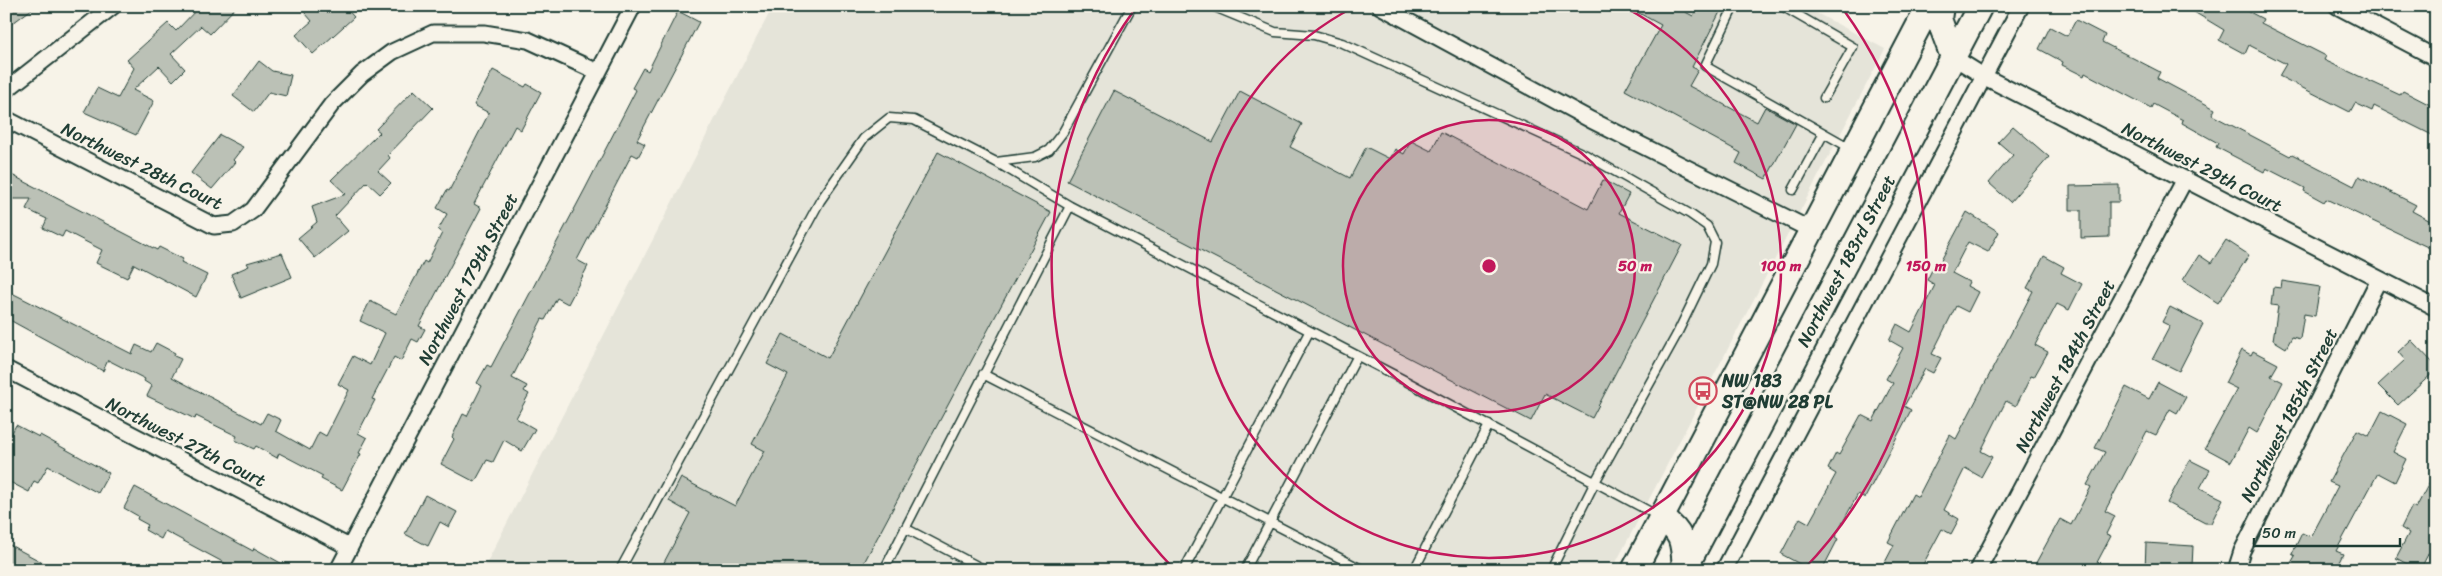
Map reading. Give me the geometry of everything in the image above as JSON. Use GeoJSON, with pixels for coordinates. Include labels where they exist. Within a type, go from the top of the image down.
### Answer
{"type":"FeatureCollection","features":[{"type":"Feature","properties":{"kind":"main road"},"geometry":{"type":"LineString","coordinates":[[1634,570],[1929,6]]}},
{"type":"Feature","properties":{"kind":"main road"},"geometry":{"type":"LineString","coordinates":[[1941,6],[1940,19],[1953,57]]}},
{"type":"Feature","properties":{"kind":"main road","name":"Northwest 183rd Street"},"geometry":{"type":"LineString","coordinates":[[1685,569],[1980,6]]}},
{"type":"Feature","properties":{"kind":"main road"},"geometry":{"type":"LineString","coordinates":[[1662,518],[1676,529],[1683,547],[1685,569]]}},
{"type":"Feature","properties":{"kind":"street"},"geometry":{"type":"LineString","coordinates":[[6,90],[113,6]]}},
{"type":"Feature","properties":{"kind":"street","name":"Northwest 179th Street"},"geometry":{"type":"LineString","coordinates":[[338,570],[632,6]]}},
{"type":"Feature","properties":{"kind":"street"},"geometry":{"type":"LineString","coordinates":[[1380,6],[1591,120],[1812,230]]}},
{"type":"Feature","properties":{"kind":"street"},"geometry":{"type":"LineString","coordinates":[[1724,570],[2021,6]]}},
{"type":"Feature","properties":{"kind":"street"},"geometry":{"type":"LineString","coordinates":[[2337,6],[2436,58]]}},
{"type":"Feature","properties":{"kind":"street","name":"Northwest 28th Court"},"geometry":{"type":"LineString","coordinates":[[6,119],[214,226],[232,224],[252,210],[332,104],[362,74],[392,52],[433,33],[484,33],[528,40],[598,72]]}},
{"type":"Feature","properties":{"kind":"street","name":"Northwest 29th Court"},"geometry":{"type":"LineString","coordinates":[[1953,57],[1985,77],[2436,308]]}},
{"type":"Feature","properties":{"kind":"street","name":"Northwest 184th Street"},"geometry":{"type":"LineString","coordinates":[[1978,570],[2185,179]]}},
{"type":"Feature","properties":{"kind":"street","name":"Northwest 185th Street"},"geometry":{"type":"LineString","coordinates":[[2236,570],[2242,551],[2379,279]]}},
{"type":"Feature","properties":{"kind":"street","name":"Northwest 27th Court"},"geometry":{"type":"LineString","coordinates":[[6,369],[349,547]]}},
{"type":"Feature","properties":{"kind":"lane"},"geometry":{"type":"LineString","coordinates":[[996,162],[1035,157],[1049,150],[1063,132],[1132,6]]}},
{"type":"Feature","properties":{"kind":"lane"},"geometry":{"type":"LineString","coordinates":[[1212,6],[1275,32],[1314,36],[1342,43],[1586,155],[1690,214],[1707,226],[1715,242],[1711,264],[1676,336],[1595,482],[1551,570]]}},
{"type":"Feature","properties":{"kind":"lane"},"geometry":{"type":"LineString","coordinates":[[1734,6],[1705,66],[1854,150]]}},
{"type":"Feature","properties":{"kind":"lane"},"geometry":{"type":"LineString","coordinates":[[1782,6],[1853,47],[1824,98]]}},
{"type":"Feature","properties":{"kind":"lane"},"geometry":{"type":"LineString","coordinates":[[620,570],[820,201],[864,138],[889,118],[914,120],[996,162],[1070,206],[1489,425],[1662,518]]}},
{"type":"Feature","properties":{"kind":"lane"},"geometry":{"type":"LineString","coordinates":[[1793,190],[1824,133]]}},
{"type":"Feature","properties":{"kind":"lane"},"geometry":{"type":"LineString","coordinates":[[884,570],[1070,206]]}},
{"type":"Feature","properties":{"kind":"lane"},"geometry":{"type":"LineString","coordinates":[[1184,570],[1309,332]]}},
{"type":"Feature","properties":{"kind":"lane"},"geometry":{"type":"LineString","coordinates":[[1245,570],[1357,357]]}},
{"type":"Feature","properties":{"kind":"lane"},"geometry":{"type":"LineString","coordinates":[[983,374],[1363,570]]}},
{"type":"Feature","properties":{"kind":"lane"},"geometry":{"type":"LineString","coordinates":[[1414,570],[1489,425]]}},
{"type":"Feature","properties":{"kind":"lane"},"geometry":{"type":"LineString","coordinates":[[905,528],[985,570]]}},
{"type":"Feature","properties":{"kind":"shaded area"},"geometry":{"type":"Polygon","coordinates":[[[773,6],[1803,6],[1885,49],[1612,570],[483,570],[773,6]]]}},
{"type":"Feature","properties":{"kind":"building"},"geometry":{"type":"Polygon","coordinates":[[[6,6],[36,6],[6,28],[6,6]]]}},
{"type":"Feature","properties":{"kind":"building"},"geometry":{"type":"Polygon","coordinates":[[[200,6],[237,6],[210,34],[201,26],[171,54],[185,69],[173,81],[159,66],[133,90],[154,101],[136,135],[84,112],[97,88],[118,98],[134,68],[127,60],[168,23],[176,31],[200,6]]]}},
{"type":"Feature","properties":{"kind":"building"},"geometry":{"type":"Polygon","coordinates":[[[299,6],[344,6],[354,17],[313,54],[296,35],[312,21],[299,6]]]}},
{"type":"Feature","properties":{"kind":"building"},"geometry":{"type":"Polygon","coordinates":[[[1626,6],[1674,6],[1693,16],[1698,6],[1723,6],[1692,67],[1698,70],[1689,86],[1757,122],[1765,107],[1796,124],[1766,179],[1736,163],[1741,153],[1625,90],[1661,25],[1626,6]]]}},
{"type":"Feature","properties":{"kind":"building"},"geometry":{"type":"Polygon","coordinates":[[[2184,6],[2238,6],[2263,19],[2261,23],[2326,56],[2324,60],[2400,95],[2403,91],[2436,108],[2436,137],[2374,106],[2372,111],[2355,103],[2350,112],[2279,76],[2286,64],[2249,45],[2245,54],[2219,40],[2224,30],[2184,6]]]}},
{"type":"Feature","properties":{"kind":"building"},"geometry":{"type":"Polygon","coordinates":[[[678,11],[699,22],[637,140],[645,144],[638,157],[632,154],[577,260],[588,266],[568,304],[557,298],[545,320],[542,319],[512,378],[527,386],[524,391],[529,394],[516,418],[535,429],[522,451],[504,440],[493,462],[487,460],[475,482],[441,464],[454,439],[452,437],[463,414],[467,416],[482,386],[477,383],[487,365],[491,367],[585,189],[636,90],[632,88],[643,68],[648,71],[678,11]]]}},
{"type":"Feature","properties":{"kind":"building"},"geometry":{"type":"Polygon","coordinates":[[[2076,20],[2105,35],[2102,42],[2160,72],[2157,78],[2215,109],[2212,115],[2290,156],[2292,154],[2354,186],[2359,176],[2416,205],[2412,211],[2436,224],[2436,251],[2326,199],[2324,202],[2304,191],[2305,188],[2266,168],[2264,172],[2216,147],[2218,143],[2182,123],[2183,120],[2153,104],[2151,108],[2085,73],[2084,76],[2062,65],[2063,62],[2039,49],[2050,27],[2067,36],[2076,20]]]}},
{"type":"Feature","properties":{"kind":"building"},"geometry":{"type":"Polygon","coordinates":[[[259,61],[272,71],[291,75],[286,96],[269,92],[254,112],[233,96],[259,61]]]}},
{"type":"Feature","properties":{"kind":"building"},"geometry":{"type":"Polygon","coordinates":[[[493,70],[525,87],[527,84],[541,92],[521,130],[515,126],[474,204],[481,208],[419,326],[425,329],[418,342],[412,339],[401,361],[394,357],[372,399],[375,400],[358,433],[367,438],[359,453],[361,454],[342,490],[321,479],[323,476],[279,453],[277,458],[256,446],[254,449],[235,440],[237,436],[196,416],[195,419],[147,396],[152,386],[144,381],[145,379],[108,360],[103,371],[6,318],[6,290],[132,354],[136,345],[151,352],[156,343],[175,353],[174,356],[181,359],[172,377],[261,424],[267,413],[281,420],[276,431],[310,450],[319,432],[326,436],[349,390],[338,384],[353,356],[370,365],[385,333],[360,321],[370,301],[396,314],[424,261],[427,263],[442,233],[438,230],[447,214],[437,208],[447,190],[449,191],[489,113],[474,105],[493,70]]]}},
{"type":"Feature","properties":{"kind":"building"},"geometry":{"type":"Polygon","coordinates":[[[414,90],[433,108],[388,155],[390,158],[378,171],[391,183],[380,194],[367,182],[335,216],[348,231],[315,258],[298,238],[317,222],[312,207],[346,194],[331,180],[380,132],[376,129],[414,90]]]}},
{"type":"Feature","properties":{"kind":"building"},"geometry":{"type":"Polygon","coordinates":[[[1114,91],[1213,142],[1240,91],[1302,124],[1290,147],[1350,178],[1366,147],[1390,159],[1395,149],[1404,154],[1411,141],[1431,151],[1441,132],[1588,209],[1603,180],[1629,194],[1619,213],[1682,245],[1592,418],[1545,394],[1531,421],[1067,181],[1114,91]]]}},
{"type":"Feature","properties":{"kind":"building"},"geometry":{"type":"Polygon","coordinates":[[[2013,126],[2049,157],[2010,202],[1989,183],[2013,155],[1998,142],[2013,126]]]}},
{"type":"Feature","properties":{"kind":"building"},"geometry":{"type":"Polygon","coordinates":[[[220,135],[243,147],[233,160],[235,162],[212,189],[191,173],[220,135]]]}},
{"type":"Feature","properties":{"kind":"building"},"geometry":{"type":"Polygon","coordinates":[[[938,152],[1051,212],[860,570],[660,570],[690,513],[669,501],[681,478],[735,506],[765,451],[752,444],[788,375],[767,364],[783,334],[828,358],[938,152]]]}},
{"type":"Feature","properties":{"kind":"building"},"geometry":{"type":"Polygon","coordinates":[[[6,172],[157,250],[159,247],[183,259],[181,262],[207,275],[196,297],[134,264],[127,278],[96,263],[102,250],[65,231],[62,237],[43,228],[47,219],[26,209],[31,199],[6,199],[6,172]]]}},
{"type":"Feature","properties":{"kind":"building"},"geometry":{"type":"Polygon","coordinates":[[[2119,185],[2119,202],[2109,202],[2109,237],[2081,238],[2081,210],[2070,210],[2070,186],[2119,185]]]}},
{"type":"Feature","properties":{"kind":"building"},"geometry":{"type":"Polygon","coordinates":[[[1967,212],[1999,232],[1988,252],[1968,242],[1952,273],[1969,282],[1967,286],[1978,292],[1968,312],[1956,306],[1932,354],[1941,358],[1933,373],[1925,369],[1904,406],[1911,410],[1865,498],[1858,494],[1835,537],[1838,539],[1822,570],[1811,570],[1781,554],[1800,518],[1809,523],[1836,474],[1828,469],[1836,453],[1839,455],[1861,415],[1873,421],[1893,383],[1886,379],[1903,348],[1889,340],[1897,324],[1911,332],[1935,285],[1927,280],[1935,264],[1938,266],[1967,212]]]}},
{"type":"Feature","properties":{"kind":"building"},"geometry":{"type":"Polygon","coordinates":[[[2226,240],[2249,255],[2218,303],[2183,280],[2199,255],[2211,263],[2226,240]]]}},
{"type":"Feature","properties":{"kind":"building"},"geometry":{"type":"Polygon","coordinates":[[[282,253],[292,277],[241,298],[231,274],[249,266],[247,263],[282,253]]]}},
{"type":"Feature","properties":{"kind":"building"},"geometry":{"type":"Polygon","coordinates":[[[2044,256],[2064,267],[2061,273],[2082,284],[2069,310],[2057,304],[2035,345],[2048,352],[2034,377],[2031,376],[2016,406],[2006,401],[1981,451],[1992,457],[1981,477],[1965,468],[1944,510],[1959,519],[1951,534],[1942,529],[1920,570],[1881,570],[1894,545],[1888,542],[1913,494],[1918,497],[1950,435],[1956,439],[2033,291],[2027,288],[2044,256]]]}},
{"type":"Feature","properties":{"kind":"building"},"geometry":{"type":"Polygon","coordinates":[[[2282,281],[2320,287],[2315,316],[2304,314],[2300,339],[2292,337],[2286,348],[2273,340],[2278,306],[2271,305],[2273,287],[2281,288],[2282,281]]]}},
{"type":"Feature","properties":{"kind":"building"},"geometry":{"type":"Polygon","coordinates":[[[2170,307],[2203,324],[2179,371],[2153,358],[2170,326],[2162,322],[2170,307]]]}},
{"type":"Feature","properties":{"kind":"building"},"geometry":{"type":"Polygon","coordinates":[[[2411,340],[2436,366],[2436,370],[2398,405],[2378,385],[2405,360],[2398,352],[2411,340]]]}},
{"type":"Feature","properties":{"kind":"building"},"geometry":{"type":"Polygon","coordinates":[[[2242,350],[2251,355],[2253,351],[2278,364],[2271,376],[2283,382],[2257,433],[2249,428],[2231,462],[2205,448],[2237,389],[2225,383],[2242,350]]]}},
{"type":"Feature","properties":{"kind":"building"},"geometry":{"type":"Polygon","coordinates":[[[2158,382],[2186,397],[2177,413],[2170,409],[2156,435],[2147,431],[2105,511],[2115,516],[2106,534],[2111,536],[2093,570],[2032,570],[2060,519],[2071,525],[2091,487],[2087,485],[2105,452],[2095,448],[2126,387],[2149,399],[2158,382]]]}},
{"type":"Feature","properties":{"kind":"building"},"geometry":{"type":"Polygon","coordinates":[[[2382,411],[2407,424],[2393,452],[2406,459],[2395,482],[2378,473],[2336,551],[2343,554],[2335,570],[2287,570],[2295,556],[2292,554],[2302,533],[2311,537],[2338,486],[2329,482],[2357,430],[2369,436],[2382,411]]]}},
{"type":"Feature","properties":{"kind":"building"},"geometry":{"type":"Polygon","coordinates":[[[16,425],[39,437],[40,435],[109,473],[98,493],[48,466],[38,483],[34,481],[29,492],[6,480],[6,444],[16,425]]]}},
{"type":"Feature","properties":{"kind":"building"},"geometry":{"type":"Polygon","coordinates":[[[2190,460],[2210,470],[2200,488],[2223,499],[2211,523],[2205,523],[2167,503],[2190,460]]]}},
{"type":"Feature","properties":{"kind":"building"},"geometry":{"type":"Polygon","coordinates":[[[2436,470],[2436,539],[2420,570],[2418,570],[2396,558],[2409,533],[2401,528],[2412,506],[2416,508],[2436,470]]]}},
{"type":"Feature","properties":{"kind":"building"},"geometry":{"type":"Polygon","coordinates":[[[135,487],[253,551],[254,548],[293,570],[243,570],[233,565],[232,567],[165,531],[161,539],[145,530],[148,525],[137,519],[138,516],[124,508],[135,487]]]}},
{"type":"Feature","properties":{"kind":"building"},"geometry":{"type":"Polygon","coordinates":[[[425,495],[457,512],[449,527],[440,522],[428,546],[405,534],[425,495]]]}},
{"type":"Feature","properties":{"kind":"building"},"geometry":{"type":"Polygon","coordinates":[[[6,543],[57,570],[6,570],[6,543]]]}},
{"type":"Feature","properties":{"kind":"building"},"geometry":{"type":"Polygon","coordinates":[[[2146,543],[2193,546],[2192,567],[2173,566],[2173,570],[2145,570],[2146,543]]]}},
{"type":"Feature","properties":{"kind":"place","name":"NW 183 ST@NW 28 PL"},"geometry":{"type":"Point","coordinates":[1703,391]}}]}
